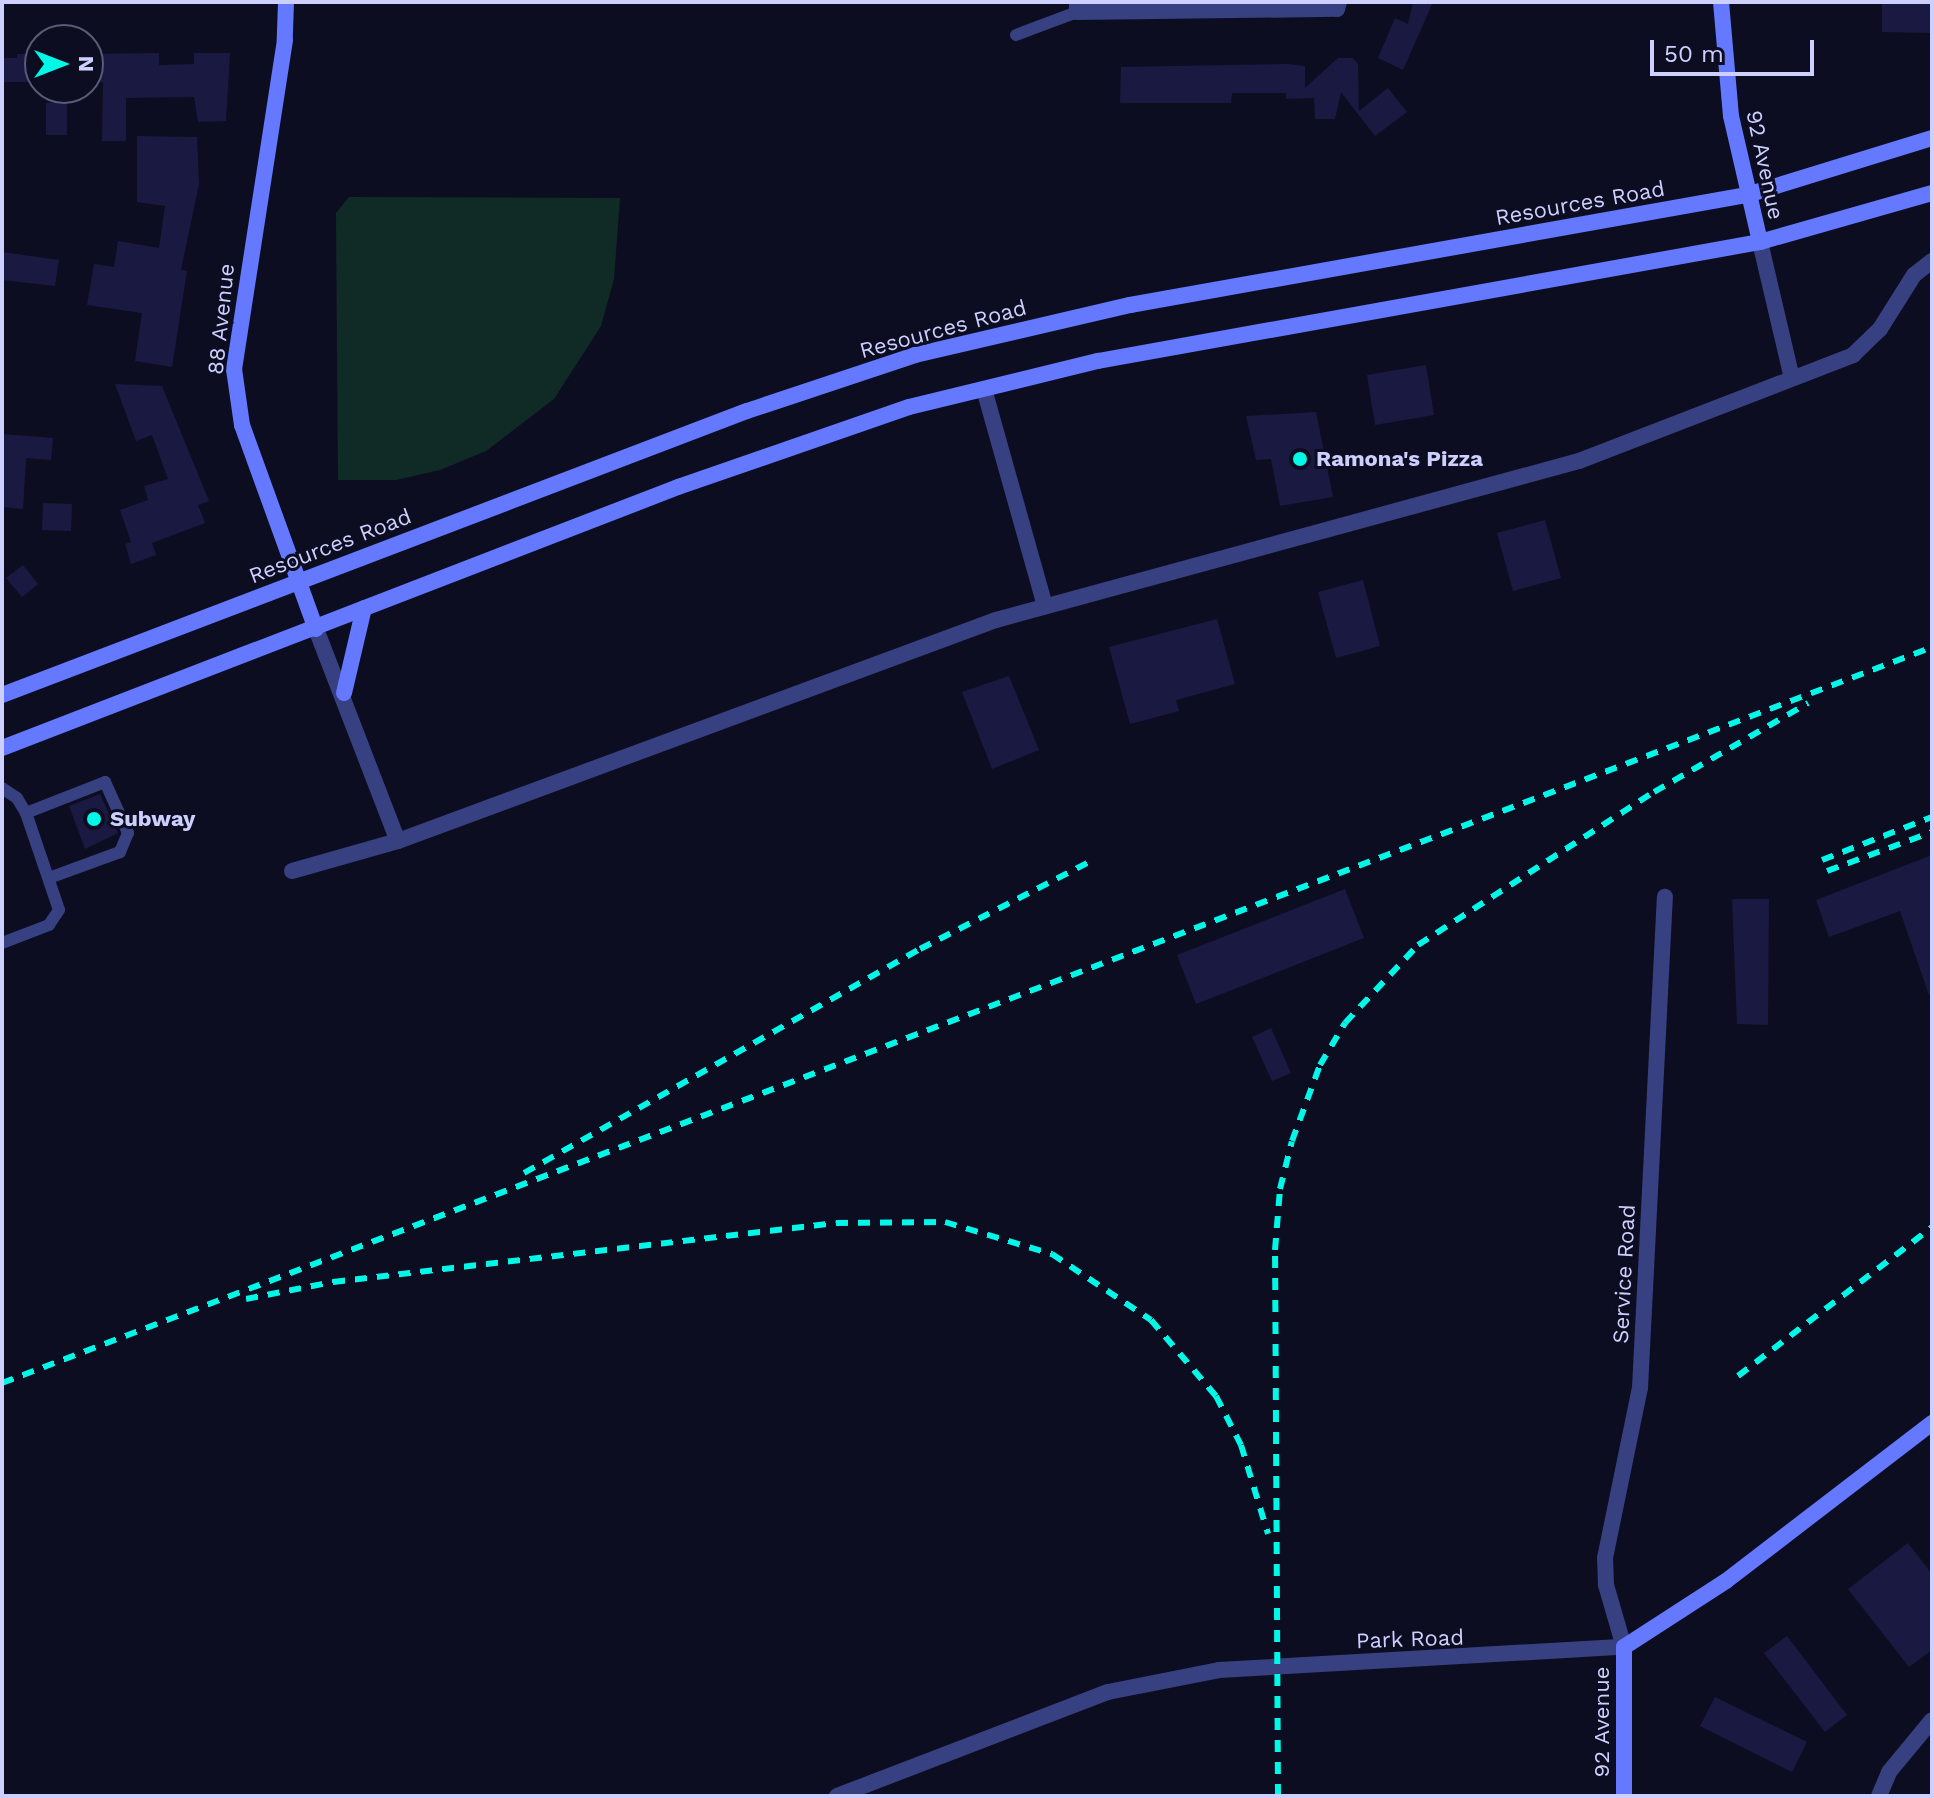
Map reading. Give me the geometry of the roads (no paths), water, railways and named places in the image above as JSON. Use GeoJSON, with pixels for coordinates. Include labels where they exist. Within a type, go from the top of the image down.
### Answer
{"type":"FeatureCollection","features":[{"type":"Feature","properties":{"kind":"main road","name":"88 Avenue"},"geometry":{"type":"LineString","coordinates":[[286,2],[285,40],[234,369],[242,425],[316,629]]}},
{"type":"Feature","properties":{"kind":"main road","name":"92 Avenue"},"geometry":{"type":"LineString","coordinates":[[1721,2],[1726,78],[1747,195],[1760,242]]}},
{"type":"Feature","properties":{"kind":"main road","name":"Resources Road"},"geometry":{"type":"LineString","coordinates":[[2,695],[747,411],[915,355],[1130,305],[1747,195],[1932,138]]}},
{"type":"Feature","properties":{"kind":"main road"},"geometry":{"type":"LineString","coordinates":[[2,748],[693,482],[909,407],[1098,361],[1760,242],[1932,193]]}},
{"type":"Feature","properties":{"kind":"main road"},"geometry":{"type":"LineString","coordinates":[[344,693],[364,608]]}},
{"type":"Feature","properties":{"kind":"main road","name":"Park Road"},"geometry":{"type":"LineString","coordinates":[[1624,1647],[1726,1581],[1932,1423]]}},
{"type":"Feature","properties":{"kind":"main road","name":"92 Avenue"},"geometry":{"type":"LineString","coordinates":[[1624,1647],[1624,1796]]}},
{"type":"Feature","properties":{"kind":"street"},"geometry":{"type":"LineString","coordinates":[[1077,7],[1338,6]]}},
{"type":"Feature","properties":{"kind":"street"},"geometry":{"type":"LineString","coordinates":[[1760,242],[1792,378]]}},
{"type":"Feature","properties":{"kind":"street"},"geometry":{"type":"LineString","coordinates":[[292,871],[398,841],[1045,606],[1518,480],[1853,355],[1869,342],[1914,275],[1932,261]]}},
{"type":"Feature","properties":{"kind":"street"},"geometry":{"type":"LineString","coordinates":[[984,389],[1045,606]]}},
{"type":"Feature","properties":{"kind":"street"},"geometry":{"type":"LineString","coordinates":[[316,629],[344,693],[398,841]]}},
{"type":"Feature","properties":{"kind":"street","name":"Service Road"},"geometry":{"type":"LineString","coordinates":[[1624,1647],[1606,1585],[1605,1558],[1640,1388],[1665,897]]}},
{"type":"Feature","properties":{"kind":"street","name":"Park Road"},"geometry":{"type":"LineString","coordinates":[[837,1796],[1108,1692],[1219,1670],[1624,1647]]}},
{"type":"Feature","properties":{"kind":"street"},"geometry":{"type":"LineString","coordinates":[[1879,1796],[1889,1772],[1932,1720]]}},
{"type":"Feature","properties":{"kind":"lane"},"geometry":{"type":"LineString","coordinates":[[1016,35],[1077,7]]}},
{"type":"Feature","properties":{"kind":"lane"},"geometry":{"type":"LineString","coordinates":[[26,813],[105,782],[128,833],[120,852],[49,878]]}},
{"type":"Feature","properties":{"kind":"lane"},"geometry":{"type":"LineString","coordinates":[[2,788],[17,798],[26,813],[59,910],[54,921],[2,943]]}},
{"type":"Feature","properties":{"kind":"railway"},"geometry":{"type":"LineString","coordinates":[[2,1383],[1932,647]]}},
{"type":"Feature","properties":{"kind":"railway"},"geometry":{"type":"LineString","coordinates":[[1278,1796],[1275,1250],[1280,1189],[1292,1141],[1320,1065],[1345,1023],[1418,945],[1654,792],[1808,703]]}},
{"type":"Feature","properties":{"kind":"railway"},"geometry":{"type":"LineString","coordinates":[[1822,860],[1932,817]]}},
{"type":"Feature","properties":{"kind":"railway"},"geometry":{"type":"LineString","coordinates":[[1827,871],[1932,832]]}},
{"type":"Feature","properties":{"kind":"railway"},"geometry":{"type":"LineString","coordinates":[[524,1173],[920,949],[1095,859]]}},
{"type":"Feature","properties":{"kind":"railway"},"geometry":{"type":"LineString","coordinates":[[246,1299],[333,1282],[836,1223],[945,1222],[1052,1254],[1151,1320],[1216,1396],[1241,1445],[1268,1534]]}},
{"type":"Feature","properties":{"kind":"railway"},"geometry":{"type":"LineString","coordinates":[[1738,1376],[1932,1227]]}},
{"type":"Feature","properties":{"kind":"place","name":"Ramona's Pizza"},"geometry":{"type":"Point","coordinates":[1300,459]}},
{"type":"Feature","properties":{"kind":"place","name":"Subway"},"geometry":{"type":"Point","coordinates":[94,819]}}]}
